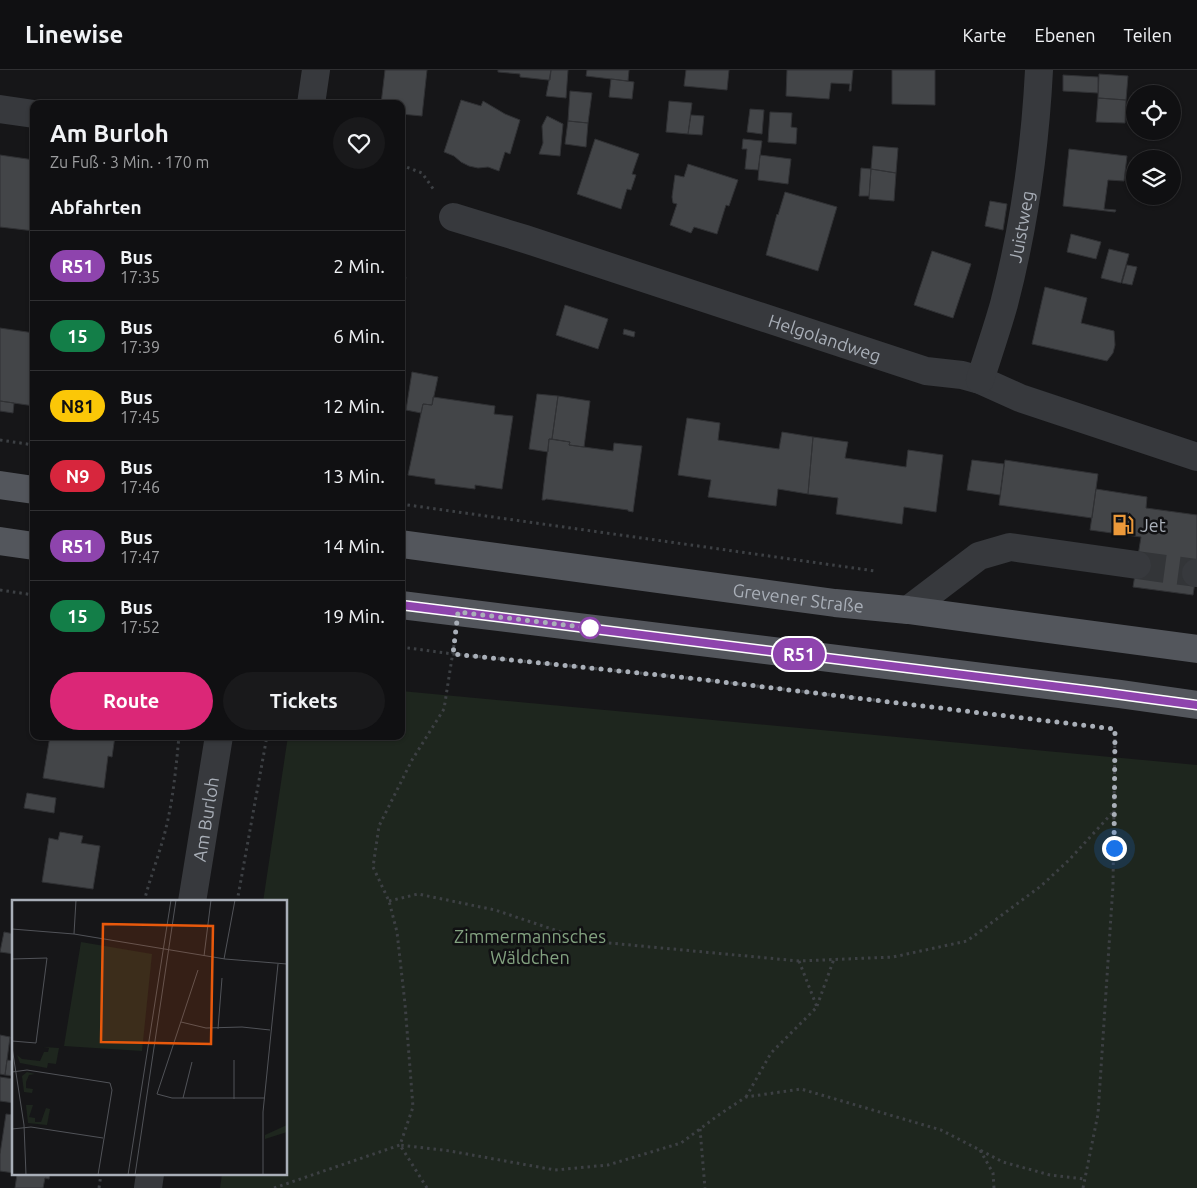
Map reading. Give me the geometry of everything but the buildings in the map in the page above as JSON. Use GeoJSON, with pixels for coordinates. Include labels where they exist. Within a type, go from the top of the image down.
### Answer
{"type":"FeatureCollection","features":[{"type":"Feature","properties":{"kind":"main road"},"geometry":{"type":"LineString","coordinates":[[0,485],[30,489]]}},
{"type":"Feature","properties":{"kind":"main road"},"geometry":{"type":"LineString","coordinates":[[0,541],[30,545]]}},
{"type":"Feature","properties":{"kind":"main road","name":"Grevener Straße"},"geometry":{"type":"LineString","coordinates":[[405,545],[835,603],[908,610],[1197,649]]}},
{"type":"Feature","properties":{"kind":"main road"},"geometry":{"type":"LineString","coordinates":[[405,605],[1197,705]]}},
{"type":"Feature","properties":{"kind":"street"},"geometry":{"type":"LineString","coordinates":[[312,100],[316,70]]}},
{"type":"Feature","properties":{"kind":"street","name":"Juistweg"},"geometry":{"type":"LineString","coordinates":[[980,380],[1004,304],[1018,242],[1029,182],[1037,121],[1039,70]]}},
{"type":"Feature","properties":{"kind":"street"},"geometry":{"type":"LineString","coordinates":[[0,109],[30,113]]}},
{"type":"Feature","properties":{"kind":"street","name":"Helgolandweg"},"geometry":{"type":"LineString","coordinates":[[453,217],[926,370],[962,375],[980,380],[1020,398],[1197,457]]}},
{"type":"Feature","properties":{"kind":"street"},"geometry":{"type":"LineString","coordinates":[[908,610],[978,556],[1010,547],[1137,565]]}},
{"type":"Feature","properties":{"kind":"street","name":"Am Burloh"},"geometry":{"type":"LineString","coordinates":[[192,900],[218,740]]}},
{"type":"Feature","properties":{"kind":"path"},"geometry":{"type":"LineString","coordinates":[[405,167],[422,173],[453,217]]}},
{"type":"Feature","properties":{"kind":"path"},"geometry":{"type":"LineString","coordinates":[[0,440],[30,444]]}},
{"type":"Feature","properties":{"kind":"path"},"geometry":{"type":"LineString","coordinates":[[405,505],[878,571]]}},
{"type":"Feature","properties":{"kind":"path"},"geometry":{"type":"LineString","coordinates":[[0,590],[30,594]]}},
{"type":"Feature","properties":{"kind":"path"},"geometry":{"type":"LineString","coordinates":[[400,1145],[413,1107],[397,932],[389,901],[373,867],[379,826],[412,760],[444,709],[458,612]]}},
{"type":"Feature","properties":{"kind":"path"},"geometry":{"type":"LineString","coordinates":[[405,648],[892,702]]}},
{"type":"Feature","properties":{"kind":"path"},"geometry":{"type":"LineString","coordinates":[[1083,1188],[1098,1114],[1113,885],[1115,729],[1106,728]]}},
{"type":"Feature","properties":{"kind":"path"},"geometry":{"type":"LineString","coordinates":[[144,900],[166,831],[179,740]]}},
{"type":"Feature","properties":{"kind":"path"},"geometry":{"type":"LineString","coordinates":[[237,900],[266,740]]}},
{"type":"Feature","properties":{"kind":"path"},"geometry":{"type":"LineString","coordinates":[[389,901],[418,894],[495,910],[588,941],[799,961],[893,957],[967,941],[1041,886],[1069,860],[1114,811]]}},
{"type":"Feature","properties":{"kind":"path"},"geometry":{"type":"LineString","coordinates":[[746,1097],[771,1053],[817,1007],[834,959]]}},
{"type":"Feature","properties":{"kind":"path"},"geometry":{"type":"LineString","coordinates":[[799,961],[817,1007]]}},
{"type":"Feature","properties":{"kind":"path"},"geometry":{"type":"LineString","coordinates":[[274,1188],[400,1145],[450,1151],[555,1170],[608,1165],[681,1143],[746,1097],[801,1089],[941,1130],[1003,1162],[1050,1175],[1085,1179]]}},
{"type":"Feature","properties":{"kind":"path"},"geometry":{"type":"LineString","coordinates":[[700,1129],[705,1188]]}},
{"type":"Feature","properties":{"kind":"path"},"geometry":{"type":"LineString","coordinates":[[400,1145],[427,1188]]}},
{"type":"Feature","properties":{"kind":"path"},"geometry":{"type":"LineString","coordinates":[[980,1150],[993,1173],[994,1188]]}},
{"type":"Feature","properties":{"kind":"green space","name":"Zimmermannsches Wäldchen"},"geometry":{"type":"Polygon","coordinates":[[[405,691],[1197,765],[1197,1188],[220,1188],[222,1176],[288,1176],[288,900],[263,900],[287,740],[405,740],[405,691]]]}},
{"type":"Feature","properties":{"kind":"tunnel"},"geometry":{"type":"LineString","coordinates":[[1137,565],[1196,573]]}},
{"type":"Feature","properties":{"kind":"bus line","name":"R51"},"geometry":{"type":"LineString","coordinates":[[405,605],[1197,705]]}},
{"type":"Feature","properties":{"kind":"place","name":"Jet"},"geometry":{"type":"Point","coordinates":[1123,525]}},
{"type":"Feature","properties":{"kind":"route"},"geometry":{"type":"LineString","coordinates":[[590,628],[458,612],[453,654],[698,679],[1115,729],[1114,848]]}}]}
